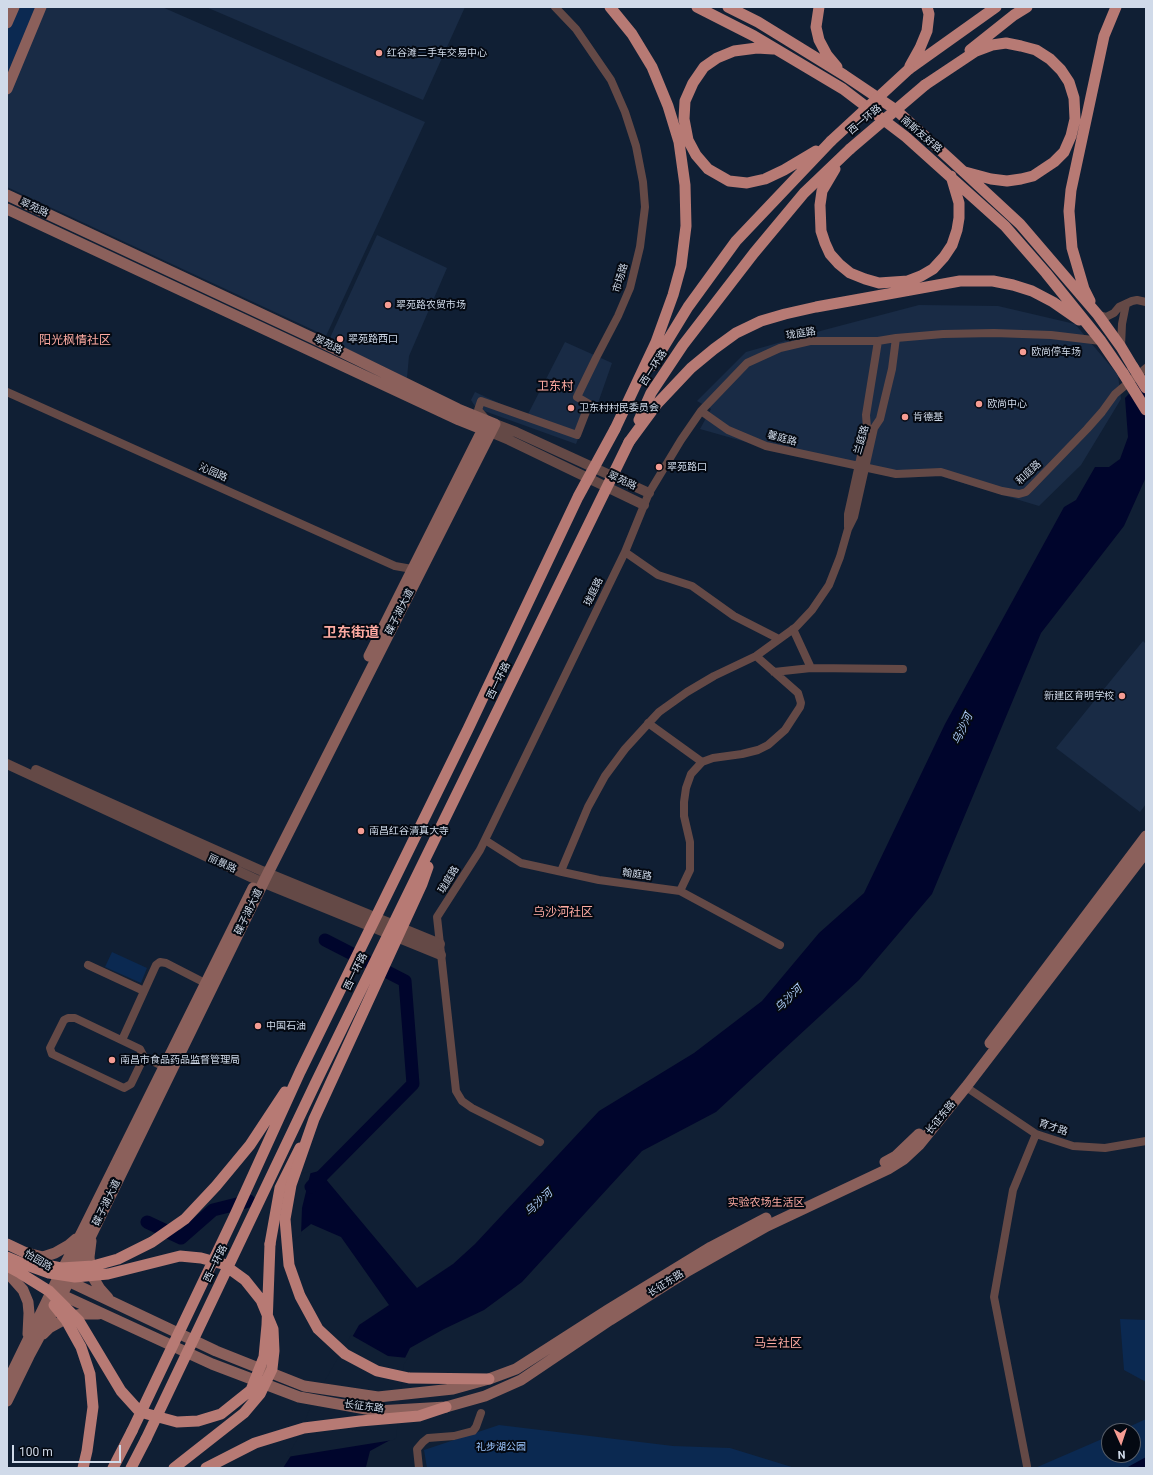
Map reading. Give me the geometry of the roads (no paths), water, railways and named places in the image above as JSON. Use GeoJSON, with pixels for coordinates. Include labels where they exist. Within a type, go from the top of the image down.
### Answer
{"type":"FeatureCollection","features":[{"type":"Feature","properties":{"kind":"highway"},"geometry":{"type":"LineString","coordinates":[[610,7],[632,34],[652,67],[668,106],[679,142],[685,185],[686,226],[681,266],[670,302],[656,342],[615,429]]}},
{"type":"Feature","properties":{"kind":"highway","name":"南斯友好路"},"geometry":{"type":"LineString","coordinates":[[697,7],[777,49],[842,89],[906,137],[1005,226],[1046,273],[1091,329]]}},
{"type":"Feature","properties":{"kind":"highway","name":"南斯友好路"},"geometry":{"type":"LineString","coordinates":[[728,7],[758,22],[844,75],[896,110],[1020,224],[1098,315]]}},
{"type":"Feature","properties":{"kind":"highway"},"geometry":{"type":"LineString","coordinates":[[818,7],[816,27],[819,40],[827,55],[844,75]]}},
{"type":"Feature","properties":{"kind":"highway"},"geometry":{"type":"LineString","coordinates":[[909,68],[920,48],[927,30],[929,14],[927,7]]}},
{"type":"Feature","properties":{"kind":"highway","name":"西一环路"},"geometry":{"type":"LineString","coordinates":[[113,1468],[234,1217],[300,1072],[468,729],[578,497],[615,429],[670,335],[688,307],[736,241],[831,141],[909,68],[996,7]]}},
{"type":"Feature","properties":{"kind":"highway","name":"西一环路"},"geometry":{"type":"LineString","coordinates":[[131,1468],[316,1082],[629,442],[651,393],[683,345],[754,253],[804,193],[850,148],[925,85],[1014,15],[1027,7]]}},
{"type":"Feature","properties":{"kind":"highway"},"geometry":{"type":"LineString","coordinates":[[1116,7],[1104,36],[1075,168],[1070,200],[1070,236],[1084,289],[1098,315],[1121,347],[1146,388]]}},
{"type":"Feature","properties":{"kind":"highway"},"geometry":{"type":"LineString","coordinates":[[925,85],[976,51],[992,45],[1006,43],[1036,50],[1050,59],[1061,70],[1069,82],[1074,98],[1075,119],[1071,136],[1064,152],[1054,162],[1033,176],[1007,181],[991,179],[963,171]]}},
{"type":"Feature","properties":{"kind":"highway"},"geometry":{"type":"LineString","coordinates":[[777,49],[757,48],[734,51],[717,58],[704,67],[692,83],[685,101],[684,119],[688,140],[696,156],[708,169],[729,181],[747,183],[765,179],[784,170],[831,141]]}},
{"type":"Feature","properties":{"kind":"highway"},"geometry":{"type":"LineString","coordinates":[[850,148],[830,176],[822,191],[820,205],[821,231],[830,254],[850,273],[879,283],[908,281],[921,276],[933,268],[944,257],[952,245],[959,218],[959,203],[950,176]]}},
{"type":"Feature","properties":{"kind":"highway"},"geometry":{"type":"LineString","coordinates":[[629,442],[657,404],[691,368],[736,333],[761,321],[785,314],[960,281],[982,281],[1013,285],[1032,291],[1053,302],[1091,329],[1123,373],[1146,410]]}},
{"type":"Feature","properties":{"kind":"highway"},"geometry":{"type":"LineString","coordinates":[[7,1266],[49,1291],[79,1321],[121,1392],[140,1412],[177,1422],[198,1422],[221,1414],[251,1390],[264,1357],[270,1244],[280,1188],[314,1119],[422,884],[444,819]]}},
{"type":"Feature","properties":{"kind":"highway"},"geometry":{"type":"LineString","coordinates":[[7,1255],[28,1262],[61,1268],[93,1266],[118,1259],[152,1242],[185,1219],[216,1186],[250,1145],[300,1072]]}},
{"type":"Feature","properties":{"kind":"highway"},"geometry":{"type":"LineString","coordinates":[[314,1119],[291,1185],[285,1219],[289,1265],[300,1296],[318,1329],[345,1354],[377,1371],[409,1378],[489,1379]]}},
{"type":"Feature","properties":{"kind":"highway"},"geometry":{"type":"LineString","coordinates":[[7,1255],[49,1273],[75,1277],[108,1274],[180,1256],[201,1258],[223,1264],[245,1280],[249,1285],[260,1300],[273,1329],[274,1352],[272,1369],[260,1394],[244,1413],[174,1468]]}},
{"type":"Feature","properties":{"kind":"highway"},"geometry":{"type":"LineString","coordinates":[[7,1271],[46,1296],[66,1320],[81,1347],[90,1374],[93,1407],[87,1452],[83,1468]]}},
{"type":"Feature","properties":{"kind":"highway"},"geometry":{"type":"LineString","coordinates":[[206,1468],[255,1443],[304,1428],[419,1416],[446,1407]]}},
{"type":"Feature","properties":{"kind":"main road"},"geometry":{"type":"LineString","coordinates":[[7,22],[14,7]]}},
{"type":"Feature","properties":{"kind":"main road"},"geometry":{"type":"LineString","coordinates":[[7,89],[41,7]]}},
{"type":"Feature","properties":{"kind":"main road","name":"翠苑路"},"geometry":{"type":"LineString","coordinates":[[7,195],[320,341],[458,409],[489,426]]}},
{"type":"Feature","properties":{"kind":"main road","name":"翠苑路"},"geometry":{"type":"LineString","coordinates":[[7,209],[459,420],[489,426]]}},
{"type":"Feature","properties":{"kind":"main road","name":"碟子湖大道"},"geometry":{"type":"LineString","coordinates":[[64,1278],[95,1226],[412,570],[489,426]]}},
{"type":"Feature","properties":{"kind":"main road","name":"碟子湖大道"},"geometry":{"type":"LineString","coordinates":[[7,1383],[33,1339],[57,1293],[82,1232],[205,983],[263,877],[489,426]]}},
{"type":"Feature","properties":{"kind":"main road","name":"长征东路"},"geometry":{"type":"LineString","coordinates":[[64,1278],[216,1351],[304,1386],[378,1397],[453,1389],[489,1379],[516,1369],[608,1310],[711,1247],[764,1219],[896,1156],[914,1140],[947,1101],[1146,836]]}},
{"type":"Feature","properties":{"kind":"main road","name":"长征东路"},"geometry":{"type":"LineString","coordinates":[[57,1293],[212,1364],[299,1397],[377,1411],[446,1407],[485,1396],[521,1380],[610,1320],[693,1268],[767,1226],[899,1163],[919,1146],[966,1087],[1146,852]]}},
{"type":"Feature","properties":{"kind":"main road"},"geometry":{"type":"LineString","coordinates":[[95,1226],[89,1256],[91,1274],[100,1289],[110,1300]]}},
{"type":"Feature","properties":{"kind":"main road"},"geometry":{"type":"LineString","coordinates":[[26,1253],[43,1256],[54,1253],[69,1245],[82,1232]]}},
{"type":"Feature","properties":{"kind":"main road","name":"怡园路"},"geometry":{"type":"LineString","coordinates":[[7,1244],[26,1253],[64,1278]]}},
{"type":"Feature","properties":{"kind":"main road"},"geometry":{"type":"LineString","coordinates":[[7,1271],[23,1290],[28,1302],[33,1339],[69,1316],[81,1314],[103,1314]]}},
{"type":"Feature","properties":{"kind":"main road","name":"怡园路"},"geometry":{"type":"LineString","coordinates":[[7,1271],[57,1293]]}},
{"type":"Feature","properties":{"kind":"main road","name":"碟子湖大道"},"geometry":{"type":"LineString","coordinates":[[7,1401],[33,1339]]}},
{"type":"Feature","properties":{"kind":"street","name":"市场路"},"geometry":{"type":"LineString","coordinates":[[489,426],[478,410],[481,401],[577,435],[589,404],[577,397],[618,316],[630,288],[640,247],[645,207],[643,182],[636,146],[625,112],[611,80],[576,29],[555,7]]}},
{"type":"Feature","properties":{"kind":"street"},"geometry":{"type":"LineString","coordinates":[[1098,315],[1106,317],[1126,304],[1137,300],[1146,302]]}},
{"type":"Feature","properties":{"kind":"street"},"geometry":{"type":"LineString","coordinates":[[1121,347],[1122,324],[1126,304]]}},
{"type":"Feature","properties":{"kind":"street","name":"珑庭路"},"geometry":{"type":"LineString","coordinates":[[540,1142],[472,1108],[462,1101],[456,1091],[437,917],[485,840],[625,552],[649,493],[681,440],[701,411],[747,363],[780,348],[810,341],[878,341],[943,334],[994,333],[1051,335],[1101,341]]}},
{"type":"Feature","properties":{"kind":"street","name":"兰庭路"},"geometry":{"type":"LineString","coordinates":[[862,468],[874,428],[880,419],[892,369],[896,338]]}},
{"type":"Feature","properties":{"kind":"street"},"geometry":{"type":"LineString","coordinates":[[561,871],[588,807],[605,776],[625,749],[648,723],[687,692],[714,676],[756,656],[793,629],[812,610],[829,585],[840,557],[848,529],[854,516],[867,428],[866,415],[878,341]]}},
{"type":"Feature","properties":{"kind":"street","name":"和庭路"},"geometry":{"type":"LineString","coordinates":[[862,468],[896,474],[941,472],[1002,491],[1019,494],[1026,492],[1092,423],[1115,394],[1146,368]]}},
{"type":"Feature","properties":{"kind":"street","name":"沁园路"},"geometry":{"type":"LineString","coordinates":[[7,392],[395,566],[412,570]]}},
{"type":"Feature","properties":{"kind":"street","name":"馨庭路"},"geometry":{"type":"LineString","coordinates":[[701,411],[728,430],[766,446],[862,468]]}},
{"type":"Feature","properties":{"kind":"street","name":"翠苑路"},"geometry":{"type":"LineString","coordinates":[[489,426],[516,432],[649,493]]}},
{"type":"Feature","properties":{"kind":"street","name":"翠苑路"},"geometry":{"type":"LineString","coordinates":[[489,426],[509,440],[644,505]]}},
{"type":"Feature","properties":{"kind":"street"},"geometry":{"type":"LineString","coordinates":[[625,552],[658,575],[692,586],[734,616],[779,639]]}},
{"type":"Feature","properties":{"kind":"street"},"geometry":{"type":"LineString","coordinates":[[793,629],[811,668]]}},
{"type":"Feature","properties":{"kind":"street"},"geometry":{"type":"LineString","coordinates":[[680,891],[690,870],[690,842],[684,816],[686,788],[691,774],[702,762],[713,758],[758,750],[776,739],[785,730],[800,707],[801,698],[793,688],[756,656]]}},
{"type":"Feature","properties":{"kind":"street"},"geometry":{"type":"LineString","coordinates":[[774,672],[811,668],[903,669]]}},
{"type":"Feature","properties":{"kind":"street"},"geometry":{"type":"LineString","coordinates":[[648,723],[702,762]]}},
{"type":"Feature","properties":{"kind":"street","name":"丽景路"},"geometry":{"type":"LineString","coordinates":[[7,757],[263,877],[440,944]]}},
{"type":"Feature","properties":{"kind":"street","name":"丽景路"},"geometry":{"type":"LineString","coordinates":[[7,764],[442,955]]}},
{"type":"Feature","properties":{"kind":"street","name":"翰庭路"},"geometry":{"type":"LineString","coordinates":[[485,840],[521,863],[599,880],[680,891],[780,945]]}},
{"type":"Feature","properties":{"kind":"street"},"geometry":{"type":"LineString","coordinates":[[122,1040],[156,965],[160,962],[205,983]]}},
{"type":"Feature","properties":{"kind":"street"},"geometry":{"type":"LineString","coordinates":[[88,965],[144,991]]}},
{"type":"Feature","properties":{"kind":"street"},"geometry":{"type":"LineString","coordinates":[[144,1056],[131,1084],[124,1088],[52,1054],[50,1048],[64,1020],[68,1018],[75,1018],[140,1049],[144,1056],[164,1067]]}},
{"type":"Feature","properties":{"kind":"street","name":"育才路"},"geometry":{"type":"LineString","coordinates":[[966,1087],[1036,1134],[1073,1146],[1105,1148],[1146,1141]]}},
{"type":"Feature","properties":{"kind":"street"},"geometry":{"type":"LineString","coordinates":[[1027,1466],[994,1297],[1013,1190],[1036,1134]]}},
{"type":"Feature","properties":{"kind":"street"},"geometry":{"type":"LineString","coordinates":[[419,1468],[417,1449],[423,1442],[428,1438],[454,1436],[473,1430],[476,1427],[481,1413]]}},
{"type":"Feature","properties":{"kind":"water","name":"乌沙河"},"geometry":{"type":"Polygon","coordinates":[[[1146,376],[1146,477],[1124,526],[1041,633],[932,894],[859,980],[716,1112],[642,1151],[522,1282],[484,1310],[444,1329],[410,1348],[402,1364],[394,1438],[370,1451],[367,1468],[283,1468],[292,1454],[334,1369],[359,1325],[389,1305],[341,1237],[311,1224],[279,1249],[235,1193],[319,1171],[417,1288],[453,1264],[475,1244],[599,1111],[694,1053],[762,1001],[819,933],[864,893],[945,724],[1064,507],[1076,500],[1095,467],[1109,467],[1120,459],[1128,437],[1125,398],[1146,376]]]}},
{"type":"Feature","properties":{"kind":"water"},"geometry":{"type":"Polygon","coordinates":[[[1146,1457],[1146,1468],[1126,1468],[1135,1463],[1141,1463],[1141,1460],[1146,1457]]]}},
{"type":"Feature","properties":{"kind":"waterway"},"geometry":{"type":"LineString","coordinates":[[311,1187],[413,1084],[405,981],[325,940]]}},
{"type":"Feature","properties":{"kind":"waterway"},"geometry":{"type":"LineString","coordinates":[[147,1222],[181,1238],[213,1210],[249,1201]]}},
{"type":"Feature","properties":{"kind":"place","name":"红谷滩二手车交易中心"},"geometry":{"type":"Point","coordinates":[379,53]}},
{"type":"Feature","properties":{"kind":"place","name":"翠苑路农贸市场"},"geometry":{"type":"Point","coordinates":[388,305]}},
{"type":"Feature","properties":{"kind":"place","name":"翠苑路西口"},"geometry":{"type":"Point","coordinates":[340,339]}},
{"type":"Feature","properties":{"kind":"place","name":"欧尚停车场"},"geometry":{"type":"Point","coordinates":[1023,352]}},
{"type":"Feature","properties":{"kind":"place","name":"欧尚中心"},"geometry":{"type":"Point","coordinates":[979,404]}},
{"type":"Feature","properties":{"kind":"place","name":"卫东村村民委员会"},"geometry":{"type":"Point","coordinates":[571,408]}},
{"type":"Feature","properties":{"kind":"place","name":"肯德基"},"geometry":{"type":"Point","coordinates":[905,417]}},
{"type":"Feature","properties":{"kind":"place","name":"翠苑路口"},"geometry":{"type":"Point","coordinates":[659,467]}},
{"type":"Feature","properties":{"kind":"place","name":"新建区育明学校"},"geometry":{"type":"Point","coordinates":[1122,696]}},
{"type":"Feature","properties":{"kind":"place","name":"南昌红谷清真大寺"},"geometry":{"type":"Point","coordinates":[361,831]}},
{"type":"Feature","properties":{"kind":"place","name":"中国石油"},"geometry":{"type":"Point","coordinates":[258,1026]}},
{"type":"Feature","properties":{"kind":"place","name":"南昌市食品药品监督管理局"},"geometry":{"type":"Point","coordinates":[112,1060]}},
{"type":"Feature","properties":{"kind":"district","name":"阳光枫情社区"},"geometry":{"type":"Point","coordinates":[75,341]}},
{"type":"Feature","properties":{"kind":"district","name":"卫东村"},"geometry":{"type":"Point","coordinates":[555,387]}},
{"type":"Feature","properties":{"kind":"district","name":"卫东街道"},"geometry":{"type":"Point","coordinates":[351,633]}},
{"type":"Feature","properties":{"kind":"district","name":"乌沙河社区"},"geometry":{"type":"Point","coordinates":[563,913]}},
{"type":"Feature","properties":{"kind":"district","name":"实验农场生活区"},"geometry":{"type":"Point","coordinates":[766,1203]}},
{"type":"Feature","properties":{"kind":"district","name":"马兰社区"},"geometry":{"type":"Point","coordinates":[778,1344]}},
{"type":"Feature","properties":{"kind":"park label","name":"礼步湖公园"},"geometry":{"type":"Point","coordinates":[501,1447]}}]}
